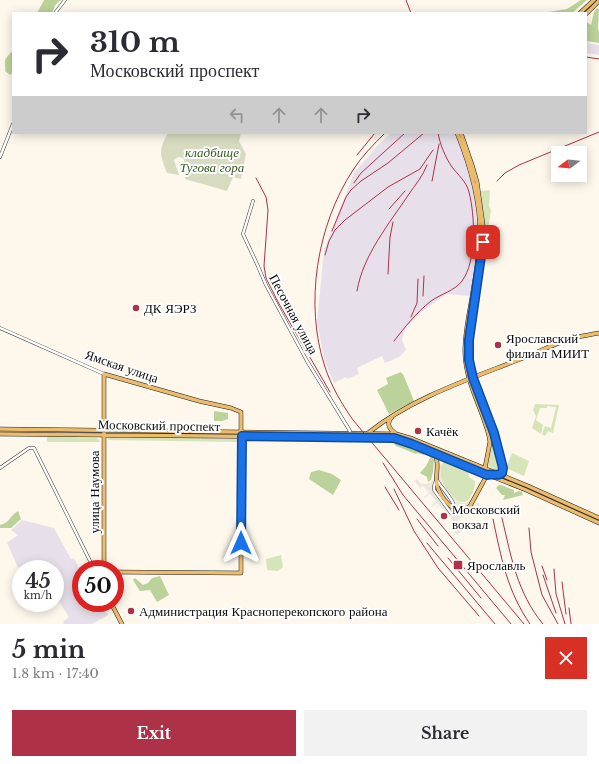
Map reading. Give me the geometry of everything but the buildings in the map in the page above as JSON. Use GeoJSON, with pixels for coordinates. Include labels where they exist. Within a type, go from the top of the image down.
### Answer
{"type":"FeatureCollection","features":[{"type":"Feature","properties":{"kind":"main road"},"geometry":{"type":"LineString","coordinates":[[581,12],[594,0]]}},
{"type":"Feature","properties":{"kind":"main road"},"geometry":{"type":"LineString","coordinates":[[587,13],[599,1]]}},
{"type":"Feature","properties":{"kind":"main road"},"geometry":{"type":"LineString","coordinates":[[435,453],[438,463],[437,479],[439,491],[455,509],[461,511],[465,510],[472,503],[487,475],[485,468],[490,436],[469,380],[465,349],[478,255],[480,220],[470,169],[457,134]]}},
{"type":"Feature","properties":{"kind":"main road"},"geometry":{"type":"LineString","coordinates":[[461,134],[477,182],[483,225],[481,256],[468,348],[473,378],[494,433],[501,473],[487,475]]}},
{"type":"Feature","properties":{"kind":"main road"},"geometry":{"type":"LineString","coordinates":[[370,432],[387,419],[420,401],[473,378],[569,339],[599,333]]}},
{"type":"Feature","properties":{"kind":"main road","name":"Ямская улица"},"geometry":{"type":"LineString","coordinates":[[104,374],[241,412],[242,434]]}},
{"type":"Feature","properties":{"kind":"main road","name":"улица Наумова"},"geometry":{"type":"LineString","coordinates":[[104,374],[104,560]]}},
{"type":"Feature","properties":{"kind":"main road"},"geometry":{"type":"LineString","coordinates":[[396,414],[390,419],[388,425],[397,434]]}},
{"type":"Feature","properties":{"kind":"main road","name":"Московский проспект"},"geometry":{"type":"LineString","coordinates":[[0,429],[342,437],[365,440],[392,438],[405,441],[531,492],[599,523]]}},
{"type":"Feature","properties":{"kind":"main road","name":"Московский проспект"},"geometry":{"type":"LineString","coordinates":[[338,433],[350,431],[397,434],[501,473],[506,477],[599,518]]}},
{"type":"Feature","properties":{"kind":"main road","name":"Московский проспект"},"geometry":{"type":"LineString","coordinates":[[0,434],[103,432]]}},
{"type":"Feature","properties":{"kind":"main road","name":"Московский проспект"},"geometry":{"type":"LineString","coordinates":[[242,434],[370,432]]}},
{"type":"Feature","properties":{"kind":"main road"},"geometry":{"type":"LineString","coordinates":[[124,572],[241,572],[242,434]]}},
{"type":"Feature","properties":{"kind":"main road"},"geometry":{"type":"LineString","coordinates":[[116,612],[122,624]]}},
{"type":"Feature","properties":{"kind":"street"},"geometry":{"type":"LineString","coordinates":[[56,12],[65,0]]}},
{"type":"Feature","properties":{"kind":"street"},"geometry":{"type":"LineString","coordinates":[[0,157],[12,127]]}},
{"type":"Feature","properties":{"kind":"street","name":"Песочная улица"},"geometry":{"type":"LineString","coordinates":[[253,201],[243,234],[266,285],[307,361],[350,431]]}},
{"type":"Feature","properties":{"kind":"street","name":"Ямская улица"},"geometry":{"type":"LineString","coordinates":[[0,328],[104,374]]}},
{"type":"Feature","properties":{"kind":"street"},"geometry":{"type":"LineString","coordinates":[[0,468],[32,447],[90,560]]}},
{"type":"Feature","properties":{"kind":"street"},"geometry":{"type":"LineString","coordinates":[[437,479],[434,490],[451,513],[459,514],[465,510]]}},
{"type":"Feature","properties":{"kind":"shaded area"},"geometry":{"type":"Polygon","coordinates":[[[587,43],[599,45],[599,55],[587,53],[587,43]]]}},
{"type":"Feature","properties":{"kind":"shaded area"},"geometry":{"type":"Polygon","coordinates":[[[390,134],[455,134],[472,181],[476,209],[478,239],[470,296],[447,294],[421,312],[405,329],[402,340],[406,350],[399,357],[385,363],[382,356],[357,368],[359,374],[347,379],[346,377],[334,383],[325,362],[317,322],[324,250],[354,173],[377,146],[390,134]]]}},
{"type":"Feature","properties":{"kind":"shaded area"},"geometry":{"type":"Polygon","coordinates":[[[435,462],[441,464],[441,480],[445,488],[459,502],[464,503],[471,499],[479,482],[485,485],[476,502],[481,505],[468,512],[457,521],[463,530],[457,535],[452,528],[455,524],[448,514],[437,503],[432,507],[431,506],[436,501],[430,494],[424,498],[429,493],[423,486],[420,488],[414,481],[417,479],[420,483],[426,484],[431,482],[434,478],[435,462]]]}},
{"type":"Feature","properties":{"kind":"shaded area"},"geometry":{"type":"Polygon","coordinates":[[[22,520],[54,528],[71,559],[74,558],[75,560],[72,560],[72,612],[106,612],[108,615],[92,624],[64,624],[63,622],[69,617],[64,609],[64,560],[15,560],[7,543],[18,535],[11,530],[22,520]]]}},
{"type":"Feature","properties":{"kind":"green space"},"geometry":{"type":"Polygon","coordinates":[[[44,0],[61,0],[52,12],[38,12],[44,0]]]}},
{"type":"Feature","properties":{"kind":"green space"},"geometry":{"type":"Polygon","coordinates":[[[581,0],[587,0],[573,12],[548,12],[567,9],[581,0]]]}},
{"type":"Feature","properties":{"kind":"green space"},"geometry":{"type":"Polygon","coordinates":[[[597,8],[599,9],[599,43],[587,41],[587,23],[591,25],[594,12],[597,8]]]}},
{"type":"Feature","properties":{"kind":"green space"},"geometry":{"type":"Polygon","coordinates":[[[12,51],[12,73],[10,75],[5,71],[6,58],[12,51]]]}},
{"type":"Feature","properties":{"kind":"green space","name":"кладбище Тугова гора"},"geometry":{"type":"Polygon","coordinates":[[[168,134],[241,134],[239,141],[246,154],[241,179],[233,177],[227,191],[185,179],[187,168],[183,158],[178,157],[174,160],[179,175],[167,173],[161,153],[168,134]]]}},
{"type":"Feature","properties":{"kind":"green space"},"geometry":{"type":"Polygon","coordinates":[[[490,190],[489,206],[491,210],[483,265],[481,266],[485,228],[481,191],[490,190]]]}},
{"type":"Feature","properties":{"kind":"green space"},"geometry":{"type":"Polygon","coordinates":[[[401,372],[414,401],[389,414],[377,390],[388,384],[386,378],[401,372]]]}},
{"type":"Feature","properties":{"kind":"green space"},"geometry":{"type":"Polygon","coordinates":[[[473,384],[494,436],[501,468],[497,471],[488,466],[491,434],[473,384]]]}},
{"type":"Feature","properties":{"kind":"green space"},"geometry":{"type":"Polygon","coordinates":[[[535,404],[559,405],[553,433],[548,431],[545,436],[542,434],[545,426],[551,428],[556,407],[547,406],[547,408],[540,408],[536,420],[543,425],[541,434],[532,428],[536,416],[533,410],[535,404]]]}},
{"type":"Feature","properties":{"kind":"green space"},"geometry":{"type":"Polygon","coordinates":[[[214,411],[228,413],[228,419],[214,421],[214,411]]]}},
{"type":"Feature","properties":{"kind":"green space"},"geometry":{"type":"Polygon","coordinates":[[[47,436],[96,438],[99,439],[100,442],[47,442],[47,436]]]}},
{"type":"Feature","properties":{"kind":"green space"},"geometry":{"type":"Polygon","coordinates":[[[111,436],[236,439],[239,442],[108,440],[111,436]]]}},
{"type":"Feature","properties":{"kind":"green space"},"geometry":{"type":"Polygon","coordinates":[[[392,441],[425,453],[424,455],[416,454],[396,446],[392,441]]]}},
{"type":"Feature","properties":{"kind":"green space"},"geometry":{"type":"Polygon","coordinates":[[[512,453],[529,461],[524,476],[506,468],[512,453]]]}},
{"type":"Feature","properties":{"kind":"green space"},"geometry":{"type":"Polygon","coordinates":[[[431,456],[434,459],[433,472],[431,480],[428,482],[427,477],[420,473],[426,466],[431,456]]]}},
{"type":"Feature","properties":{"kind":"green space"},"geometry":{"type":"Polygon","coordinates":[[[444,461],[468,472],[469,477],[475,481],[473,492],[466,501],[461,502],[454,499],[448,493],[441,477],[441,468],[444,461]]]}},
{"type":"Feature","properties":{"kind":"green space"},"geometry":{"type":"Polygon","coordinates":[[[319,470],[332,474],[341,480],[333,495],[309,479],[311,472],[319,470]]]}},
{"type":"Feature","properties":{"kind":"green space"},"geometry":{"type":"Polygon","coordinates":[[[499,485],[514,490],[514,493],[519,491],[522,492],[523,495],[503,500],[505,495],[502,495],[496,488],[499,485]]]}},
{"type":"Feature","properties":{"kind":"green space"},"geometry":{"type":"Polygon","coordinates":[[[18,511],[21,519],[11,528],[0,528],[0,525],[8,521],[18,511]]]}},
{"type":"Feature","properties":{"kind":"green space"},"geometry":{"type":"Polygon","coordinates":[[[281,555],[283,567],[278,571],[267,570],[266,559],[281,555]]]}},
{"type":"Feature","properties":{"kind":"green space"},"geometry":{"type":"Polygon","coordinates":[[[160,576],[169,595],[157,602],[150,590],[140,591],[133,580],[135,578],[143,585],[148,583],[152,578],[160,576]]]}},
{"type":"Feature","properties":{"kind":"railway"},"geometry":{"type":"LineString","coordinates":[[406,0],[411,12]]}},
{"type":"Feature","properties":{"kind":"railway"},"geometry":{"type":"LineString","coordinates":[[587,57],[599,59]]}},
{"type":"Feature","properties":{"kind":"railway"},"geometry":{"type":"LineString","coordinates":[[497,181],[505,173],[519,165],[599,132]]}},
{"type":"Feature","properties":{"kind":"railway"},"geometry":{"type":"LineString","coordinates":[[357,155],[374,134]]}},
{"type":"Feature","properties":{"kind":"railway"},"geometry":{"type":"LineString","coordinates":[[384,134],[364,155],[353,170],[330,215],[323,240],[315,291],[315,317],[325,367],[337,395],[353,420],[524,624]]}},
{"type":"Feature","properties":{"kind":"railway"},"geometry":{"type":"LineString","coordinates":[[354,183],[361,173],[404,134]]}},
{"type":"Feature","properties":{"kind":"railway"},"geometry":{"type":"LineString","coordinates":[[332,231],[346,197],[351,190],[361,181],[388,163],[423,134]]}},
{"type":"Feature","properties":{"kind":"railway"},"geometry":{"type":"LineString","coordinates":[[394,341],[411,320],[431,301],[451,290],[462,281],[470,262],[473,238],[473,213],[469,192],[464,181],[447,159],[441,146],[438,134]]}},
{"type":"Feature","properties":{"kind":"railway"},"geometry":{"type":"LineString","coordinates":[[432,181],[439,144]]}},
{"type":"Feature","properties":{"kind":"railway"},"geometry":{"type":"LineString","coordinates":[[325,255],[329,241],[335,230],[345,220],[388,187],[420,169],[433,150]]}},
{"type":"Feature","properties":{"kind":"railway"},"geometry":{"type":"LineString","coordinates":[[357,291],[360,278],[371,252],[385,228],[421,177],[427,165]]}},
{"type":"Feature","properties":{"kind":"railway"},"geometry":{"type":"LineString","coordinates":[[256,178],[266,197],[268,210],[264,266],[266,278],[278,302],[330,392]]}},
{"type":"Feature","properties":{"kind":"railway"},"geometry":{"type":"LineString","coordinates":[[389,209],[405,191]]}},
{"type":"Feature","properties":{"kind":"railway"},"geometry":{"type":"LineString","coordinates":[[388,274],[390,237],[393,222]]}},
{"type":"Feature","properties":{"kind":"railway"},"geometry":{"type":"LineString","coordinates":[[423,296],[424,276]]}},
{"type":"Feature","properties":{"kind":"railway"},"geometry":{"type":"LineString","coordinates":[[411,317],[417,303],[418,279]]}},
{"type":"Feature","properties":{"kind":"railway"},"geometry":{"type":"LineString","coordinates":[[383,463],[403,495],[511,624]]}},
{"type":"Feature","properties":{"kind":"railway"},"geometry":{"type":"LineString","coordinates":[[385,487],[399,510]]}},
{"type":"Feature","properties":{"kind":"railway"},"geometry":{"type":"LineString","coordinates":[[394,489],[414,531],[438,568],[479,616]]}},
{"type":"Feature","properties":{"kind":"railway"},"geometry":{"type":"LineString","coordinates":[[502,518],[512,560],[521,587],[534,612],[543,624]]}},
{"type":"Feature","properties":{"kind":"railway"},"geometry":{"type":"LineString","coordinates":[[417,519],[438,546]]}},
{"type":"Feature","properties":{"kind":"railway"},"geometry":{"type":"LineString","coordinates":[[493,519],[502,560],[510,586],[522,612],[530,624]]}},
{"type":"Feature","properties":{"kind":"railway"},"geometry":{"type":"LineString","coordinates":[[529,528],[531,552],[542,595],[558,624]]}},
{"type":"Feature","properties":{"kind":"railway"},"geometry":{"type":"LineString","coordinates":[[427,543],[495,624]]}},
{"type":"Feature","properties":{"kind":"railway"},"geometry":{"type":"LineString","coordinates":[[448,558],[481,598]]}},
{"type":"Feature","properties":{"kind":"railway"},"geometry":{"type":"LineString","coordinates":[[542,566],[547,580]]}},
{"type":"Feature","properties":{"kind":"railway"},"geometry":{"type":"LineString","coordinates":[[554,569],[556,594],[565,624]]}},
{"type":"Feature","properties":{"kind":"railway"},"geometry":{"type":"LineString","coordinates":[[543,575],[556,613]]}},
{"type":"Feature","properties":{"kind":"railway"},"geometry":{"type":"LineString","coordinates":[[562,582],[566,614]]}},
{"type":"Feature","properties":{"kind":"railway"},"geometry":{"type":"LineString","coordinates":[[569,608],[571,624]]}},
{"type":"Feature","properties":{"kind":"place","name":"ДК ЯЭРЗ"},"geometry":{"type":"Point","coordinates":[136,308]}},
{"type":"Feature","properties":{"kind":"place","name":"Ярославский филиал МИИТ"},"geometry":{"type":"Point","coordinates":[498,345]}},
{"type":"Feature","properties":{"kind":"place","name":"Качёк"},"geometry":{"type":"Point","coordinates":[418,431]}},
{"type":"Feature","properties":{"kind":"place","name":"Московский вокзал"},"geometry":{"type":"Point","coordinates":[444,516]}},
{"type":"Feature","properties":{"kind":"place","name":"Ярославль"},"geometry":{"type":"Point","coordinates":[458,565]}},
{"type":"Feature","properties":{"kind":"place","name":"Администрация Красноперекопского района"},"geometry":{"type":"Point","coordinates":[131,611]}},
{"type":"Feature","properties":{"kind":"route"},"geometry":{"type":"LineString","coordinates":[[241,543],[242,436],[394,438],[435,453],[487,475],[500,475],[502,473],[503,468],[496,440],[473,378],[468,354],[483,242]]}}]}
